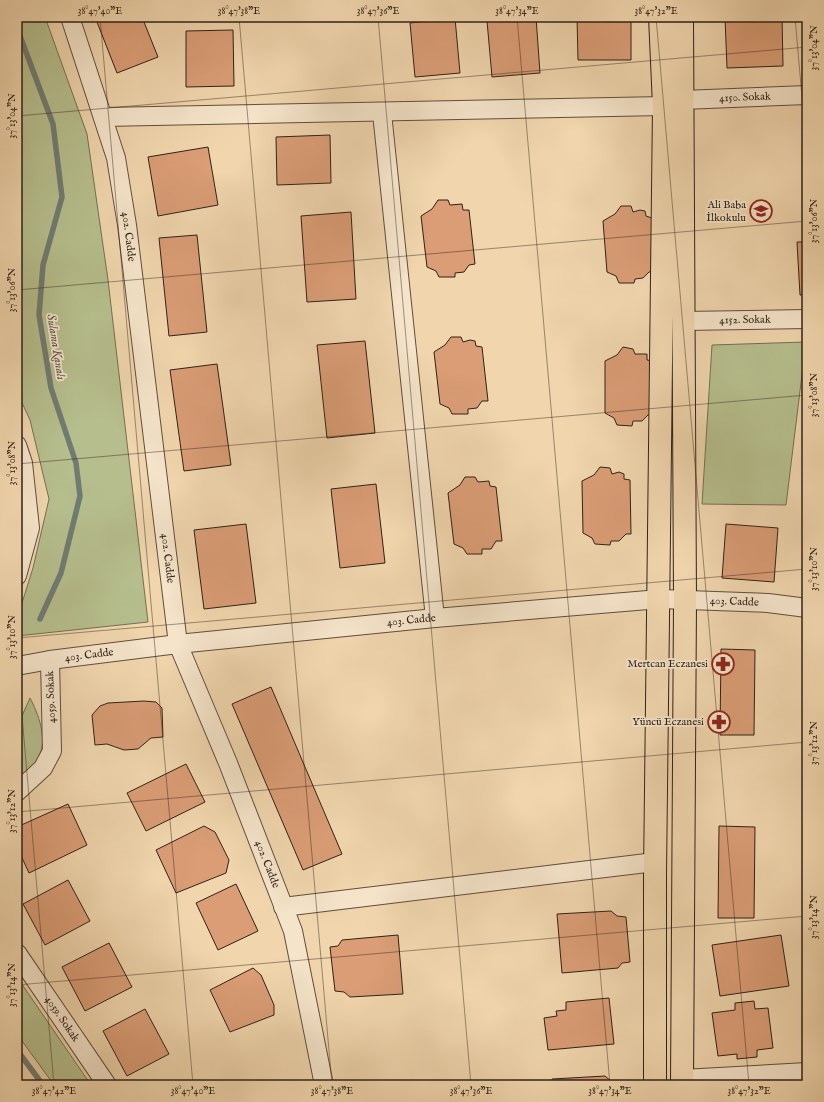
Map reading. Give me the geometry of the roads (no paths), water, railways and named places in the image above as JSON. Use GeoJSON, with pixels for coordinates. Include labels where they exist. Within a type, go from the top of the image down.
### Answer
{"type":"FeatureCollection","features":[{"type":"Feature","properties":{"kind":"main road"},"geometry":{"type":"LineString","coordinates":[[660,17],[673,103],[684,321],[685,601],[682,1082]]}},
{"type":"Feature","properties":{"kind":"main road"},"geometry":{"type":"LineString","coordinates":[[655,1085],[655,862],[660,599],[660,395],[673,103],[682,17]]}},
{"type":"Feature","properties":{"kind":"street","name":"402. Cadde"},"geometry":{"type":"LineString","coordinates":[[70,17],[116,158],[127,225],[178,644],[228,763],[293,931],[324,1085]]}},
{"type":"Feature","properties":{"kind":"street","name":"4150. Sokak"},"geometry":{"type":"LineString","coordinates":[[103,117],[382,113],[673,103],[807,95]]}},
{"type":"Feature","properties":{"kind":"street"},"geometry":{"type":"LineString","coordinates":[[382,113],[435,618]]}},
{"type":"Feature","properties":{"kind":"street","name":"4152. Sokak"},"geometry":{"type":"LineString","coordinates":[[684,321],[807,319]]}},
{"type":"Feature","properties":{"kind":"street"},"geometry":{"type":"LineString","coordinates":[[17,445],[23,463],[30,528],[17,576]]}},
{"type":"Feature","properties":{"kind":"street","name":"403. Cadde"},"geometry":{"type":"LineString","coordinates":[[17,666],[50,660],[178,644],[435,618],[660,599],[768,604],[807,608]]}},
{"type":"Feature","properties":{"kind":"street","name":"4059. Sokak"},"geometry":{"type":"LineString","coordinates":[[17,792],[43,768],[52,751],[50,660]]}},
{"type":"Feature","properties":{"kind":"street"},"geometry":{"type":"LineString","coordinates":[[284,907],[655,862]]}},
{"type":"Feature","properties":{"kind":"street","name":"4059. Sokak"},"geometry":{"type":"LineString","coordinates":[[17,953],[107,1085]]}},
{"type":"Feature","properties":{"kind":"street"},"geometry":{"type":"LineString","coordinates":[[682,1082],[807,1072]]}},
{"type":"Feature","properties":{"kind":"waterway","name":"Sulama Kanalı"},"geometry":{"type":"LineString","coordinates":[[17,28],[53,124],[62,197],[43,265],[39,315],[51,388],[76,463],[80,496],[61,573],[40,619]]}},
{"type":"Feature","properties":{"kind":"waterway","name":"Sulama Kanalı"},"geometry":{"type":"LineString","coordinates":[[17,1050],[43,1085]]}},
{"type":"Feature","properties":{"kind":"place","name":"Ali Baba İlkokulu"},"geometry":{"type":"Point","coordinates":[761,211]}},
{"type":"Feature","properties":{"kind":"place","name":"Mertcan Eczanesi"},"geometry":{"type":"Point","coordinates":[723,664]}},
{"type":"Feature","properties":{"kind":"place","name":"Yüncü Eczanesi"},"geometry":{"type":"Point","coordinates":[719,722]}}]}
